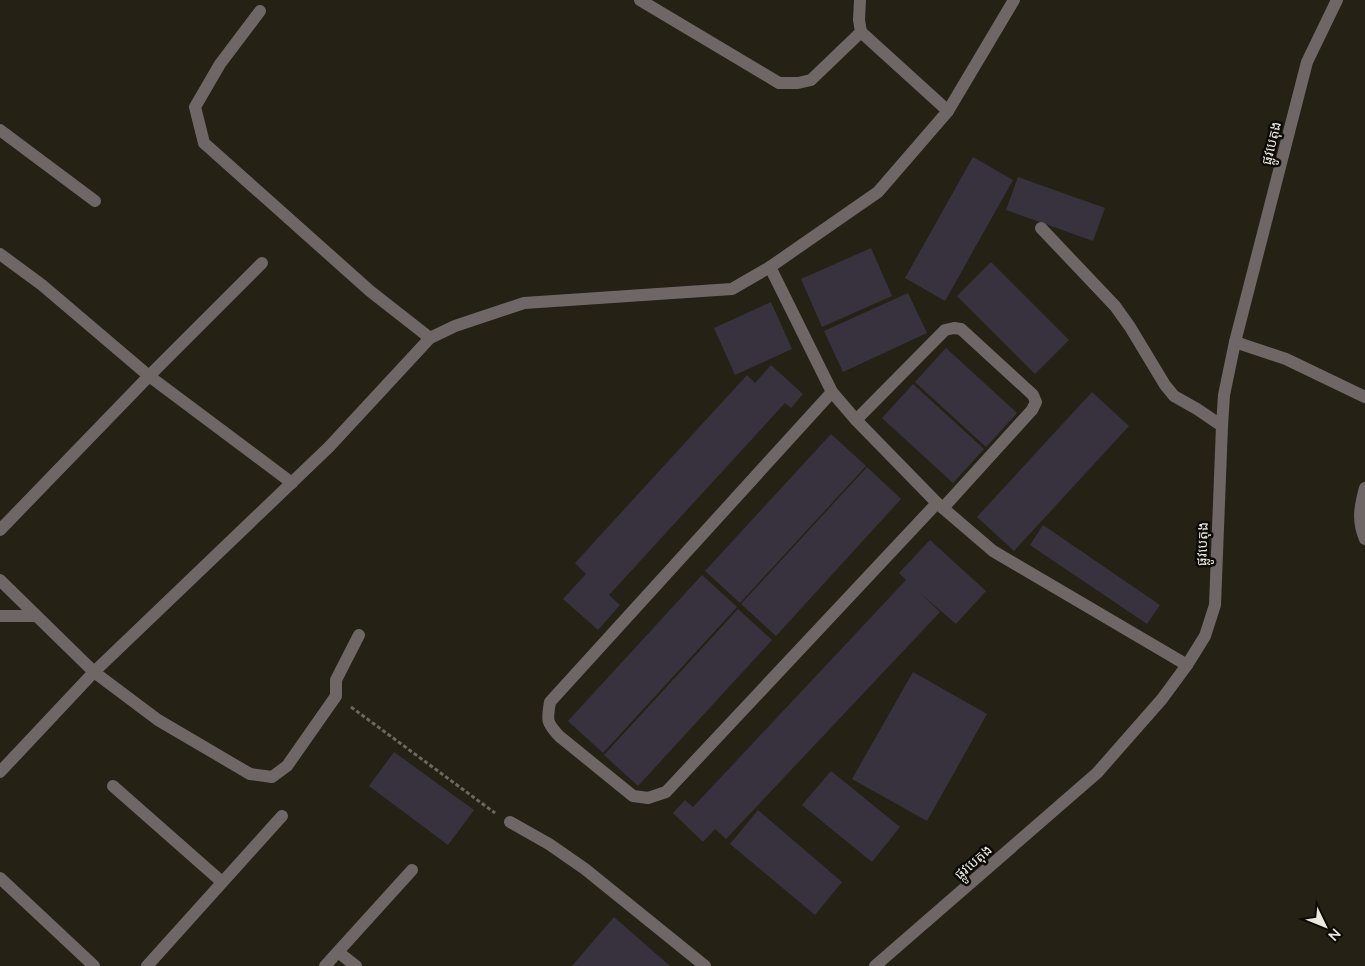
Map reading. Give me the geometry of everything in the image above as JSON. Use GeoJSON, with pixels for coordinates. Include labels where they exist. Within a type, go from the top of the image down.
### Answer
{"type":"FeatureCollection","features":[{"type":"Feature","properties":{"kind":"street"},"geometry":{"type":"LineString","coordinates":[[640,0],[779,84],[798,84],[811,80],[861,32]]}},
{"type":"Feature","properties":{"kind":"street"},"geometry":{"type":"LineString","coordinates":[[860,0],[859,20],[861,32],[948,111]]}},
{"type":"Feature","properties":{"kind":"street"},"geometry":{"type":"LineString","coordinates":[[0,772],[94,672],[329,447],[430,338],[456,326],[524,303],[732,289],[770,268],[878,192],[948,111],[1014,0]]}},
{"type":"Feature","properties":{"kind":"street","name":"ផ្លូវបេតុង"},"geometry":{"type":"LineString","coordinates":[[876,966],[1097,773],[1156,706],[1187,665],[1205,636],[1215,605],[1224,395],[1235,342],[1307,62],[1337,0]]}},
{"type":"Feature","properties":{"kind":"street"},"geometry":{"type":"LineString","coordinates":[[260,11],[220,64],[195,107],[204,143],[357,279],[430,338]]}},
{"type":"Feature","properties":{"kind":"street"},"geometry":{"type":"LineString","coordinates":[[0,130],[95,201]]}},
{"type":"Feature","properties":{"kind":"street"},"geometry":{"type":"LineString","coordinates":[[1041,228],[1115,306],[1174,396],[1222,426]]}},
{"type":"Feature","properties":{"kind":"street"},"geometry":{"type":"LineString","coordinates":[[0,254],[42,285],[149,376],[292,483]]}},
{"type":"Feature","properties":{"kind":"street"},"geometry":{"type":"LineString","coordinates":[[0,530],[262,262]]}},
{"type":"Feature","properties":{"kind":"street"},"geometry":{"type":"LineString","coordinates":[[770,268],[832,392],[856,420],[940,505],[993,550],[1187,665]]}},
{"type":"Feature","properties":{"kind":"street"},"geometry":{"type":"LineString","coordinates":[[832,392],[550,702],[547,719],[550,726],[559,736],[633,796],[648,798],[666,792],[1032,410],[1036,402],[1033,395],[961,328],[954,328],[944,330],[856,420]]}},
{"type":"Feature","properties":{"kind":"street"},"geometry":{"type":"LineString","coordinates":[[1235,342],[1286,359],[1365,397]]}},
{"type":"Feature","properties":{"kind":"street"},"geometry":{"type":"LineString","coordinates":[[1365,488],[1359,508],[1361,529],[1365,539]]}},
{"type":"Feature","properties":{"kind":"street"},"geometry":{"type":"LineString","coordinates":[[0,580],[94,672],[166,725],[250,774],[272,777],[287,766],[336,696],[336,680],[359,635]]}},
{"type":"Feature","properties":{"kind":"street"},"geometry":{"type":"LineString","coordinates":[[0,616],[36,616]]}},
{"type":"Feature","properties":{"kind":"street"},"geometry":{"type":"LineString","coordinates":[[113,786],[222,882]]}},
{"type":"Feature","properties":{"kind":"street"},"geometry":{"type":"LineString","coordinates":[[147,966],[282,816]]}},
{"type":"Feature","properties":{"kind":"street"},"geometry":{"type":"LineString","coordinates":[[510,822],[549,844],[585,869],[705,966]]}},
{"type":"Feature","properties":{"kind":"street"},"geometry":{"type":"LineString","coordinates":[[325,966],[412,870]]}},
{"type":"Feature","properties":{"kind":"street"},"geometry":{"type":"LineString","coordinates":[[0,878],[94,966]]}},
{"type":"Feature","properties":{"kind":"street"},"geometry":{"type":"LineString","coordinates":[[338,952],[356,966]]}},
{"type":"Feature","properties":{"kind":"path"},"geometry":{"type":"LineString","coordinates":[[336,696],[497,815],[510,822]]}},
{"type":"Feature","properties":{"kind":"building"},"geometry":{"type":"Polygon","coordinates":[[[973,157],[1013,180],[945,301],[905,278],[973,157]]]}},
{"type":"Feature","properties":{"kind":"building"},"geometry":{"type":"Polygon","coordinates":[[[1018,177],[1105,208],[1093,241],[1006,210],[1018,177]]]}},
{"type":"Feature","properties":{"kind":"building"},"geometry":{"type":"Polygon","coordinates":[[[871,248],[892,296],[822,327],[801,279],[871,248]]]}},
{"type":"Feature","properties":{"kind":"building"},"geometry":{"type":"Polygon","coordinates":[[[991,262],[1069,340],[1035,374],[957,296],[991,262]]]}},
{"type":"Feature","properties":{"kind":"building"},"geometry":{"type":"Polygon","coordinates":[[[908,293],[927,333],[843,372],[824,331],[908,293]]]}},
{"type":"Feature","properties":{"kind":"building"},"geometry":{"type":"Polygon","coordinates":[[[771,302],[792,349],[735,375],[714,328],[771,302]]]}},
{"type":"Feature","properties":{"kind":"building"},"geometry":{"type":"Polygon","coordinates":[[[946,348],[1017,413],[986,447],[915,382],[946,348]]]}},
{"type":"Feature","properties":{"kind":"building"},"geometry":{"type":"Polygon","coordinates":[[[771,365],[803,394],[791,408],[785,403],[609,595],[620,605],[598,630],[563,599],[586,574],[575,563],[747,375],[755,383],[771,365]]]}},
{"type":"Feature","properties":{"kind":"building"},"geometry":{"type":"Polygon","coordinates":[[[913,384],[984,449],[953,483],[882,418],[913,384]]]}},
{"type":"Feature","properties":{"kind":"building"},"geometry":{"type":"Polygon","coordinates":[[[1092,392],[1129,426],[1014,551],[977,517],[1092,392]]]}},
{"type":"Feature","properties":{"kind":"building"},"geometry":{"type":"Polygon","coordinates":[[[831,434],[866,466],[740,603],[705,571],[831,434]]]}},
{"type":"Feature","properties":{"kind":"building"},"geometry":{"type":"Polygon","coordinates":[[[867,467],[901,499],[776,636],[741,604],[867,467]]]}},
{"type":"Feature","properties":{"kind":"building"},"geometry":{"type":"Polygon","coordinates":[[[1043,525],[1160,605],[1147,624],[1030,545],[1043,525]]]}},
{"type":"Feature","properties":{"kind":"building"},"geometry":{"type":"Polygon","coordinates":[[[930,540],[986,591],[956,624],[920,593],[940,612],[726,839],[715,829],[703,842],[673,813],[685,800],[693,807],[906,580],[899,573],[930,540]]]}},
{"type":"Feature","properties":{"kind":"building"},"geometry":{"type":"Polygon","coordinates":[[[702,575],[737,607],[603,753],[568,721],[702,575]]]}},
{"type":"Feature","properties":{"kind":"building"},"geometry":{"type":"Polygon","coordinates":[[[738,609],[772,640],[638,786],[604,755],[738,609]]]}},
{"type":"Feature","properties":{"kind":"building"},"geometry":{"type":"Polygon","coordinates":[[[913,672],[987,714],[927,821],[852,779],[913,672]]]}},
{"type":"Feature","properties":{"kind":"building"},"geometry":{"type":"Polygon","coordinates":[[[394,752],[474,810],[448,845],[369,786],[394,752]]]}},
{"type":"Feature","properties":{"kind":"building"},"geometry":{"type":"Polygon","coordinates":[[[831,771],[900,827],[872,862],[802,805],[831,771]]]}},
{"type":"Feature","properties":{"kind":"building"},"geometry":{"type":"Polygon","coordinates":[[[758,810],[842,882],[815,915],[730,844],[758,810]]]}},
{"type":"Feature","properties":{"kind":"building"},"geometry":{"type":"Polygon","coordinates":[[[614,917],[670,966],[572,966],[614,917]]]}}]}
